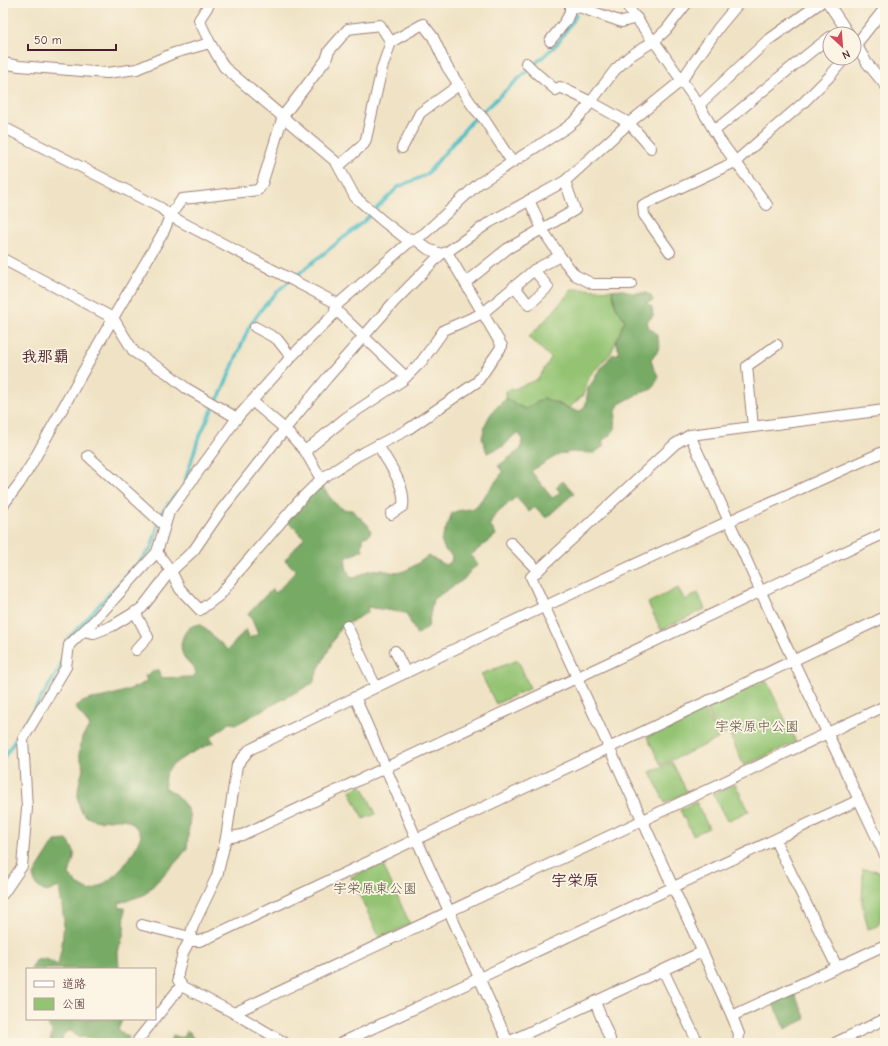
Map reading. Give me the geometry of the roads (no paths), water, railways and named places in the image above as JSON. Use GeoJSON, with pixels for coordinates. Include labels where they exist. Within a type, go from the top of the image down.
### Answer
{"type":"FeatureCollection","features":[{"type":"Feature","properties":{"kind":"street"},"geometry":{"type":"LineString","coordinates":[[157,552],[171,571],[180,588],[200,610],[220,595],[300,500],[322,479],[357,456],[407,430],[477,382],[502,346],[466,282],[444,253],[428,249],[415,239],[405,238],[355,198],[336,162],[224,66],[210,43],[199,20],[210,3]]}},
{"type":"Feature","properties":{"kind":"street"},"geometry":{"type":"LineString","coordinates":[[625,3],[682,81],[735,162],[767,205]]}},
{"type":"Feature","properties":{"kind":"street"},"geometry":{"type":"LineString","coordinates":[[3,894],[22,866],[27,808],[23,739],[66,667],[69,645],[84,631],[157,552],[169,512],[237,418],[291,357],[334,314],[337,306],[407,244],[425,233],[478,184],[566,128],[576,120],[615,70],[630,56],[666,30],[687,3]]}},
{"type":"Feature","properties":{"kind":"street"},"geometry":{"type":"LineString","coordinates":[[84,631],[94,633],[112,626],[142,608],[171,571],[194,550],[222,508],[285,429],[363,336],[393,303],[444,253],[490,222],[564,181],[629,123],[682,81],[719,27],[739,3]]}},
{"type":"Feature","properties":{"kind":"street"},"geometry":{"type":"LineString","coordinates":[[698,105],[767,41],[827,4],[844,26]]}},
{"type":"Feature","properties":{"kind":"street"},"geometry":{"type":"LineString","coordinates":[[550,41],[570,14],[569,5],[622,22],[637,18]]}},
{"type":"Feature","properties":{"kind":"street"},"geometry":{"type":"LineString","coordinates":[[862,36],[885,8]]}},
{"type":"Feature","properties":{"kind":"street"},"geometry":{"type":"LineString","coordinates":[[339,166],[360,148],[366,139],[382,68],[391,42],[423,24],[433,37],[447,67],[512,162]]}},
{"type":"Feature","properties":{"kind":"street"},"geometry":{"type":"LineString","coordinates":[[3,504],[19,484],[31,465],[113,318],[164,231],[170,216],[182,199],[258,190],[262,184],[283,116],[326,60],[329,51],[348,29],[380,25],[391,42]]}},
{"type":"Feature","properties":{"kind":"street"},"geometry":{"type":"LineString","coordinates":[[3,63],[18,66],[107,73],[137,69],[174,53],[210,43]]}},
{"type":"Feature","properties":{"kind":"street"},"geometry":{"type":"LineString","coordinates":[[714,131],[822,43]]}},
{"type":"Feature","properties":{"kind":"street"},"geometry":{"type":"LineString","coordinates":[[862,55],[867,63],[881,73],[885,85]]}},
{"type":"Feature","properties":{"kind":"street"},"geometry":{"type":"LineString","coordinates":[[526,63],[556,90],[560,87],[629,123],[651,148]]}},
{"type":"Feature","properties":{"kind":"street"},"geometry":{"type":"LineString","coordinates":[[670,252],[644,215],[643,205],[735,162],[803,103],[838,66]]}},
{"type":"Feature","properties":{"kind":"street"},"geometry":{"type":"LineString","coordinates":[[402,148],[420,113],[459,85]]}},
{"type":"Feature","properties":{"kind":"street"},"geometry":{"type":"LineString","coordinates":[[3,127],[161,208],[170,216],[298,283],[337,306],[363,336],[406,377]]}},
{"type":"Feature","properties":{"kind":"street"},"geometry":{"type":"LineString","coordinates":[[466,282],[506,249],[575,210],[564,181]]}},
{"type":"Feature","properties":{"kind":"street"},"geometry":{"type":"LineString","coordinates":[[529,200],[542,230],[575,275],[593,284],[631,284]]}},
{"type":"Feature","properties":{"kind":"street"},"geometry":{"type":"LineString","coordinates":[[306,451],[347,417],[406,377],[422,361],[444,330],[483,312],[534,270],[560,256]]}},
{"type":"Feature","properties":{"kind":"street"},"geometry":{"type":"LineString","coordinates":[[3,259],[113,318],[134,352],[167,373],[186,388],[237,418]]}},
{"type":"Feature","properties":{"kind":"street"},"geometry":{"type":"LineString","coordinates":[[514,286],[529,305],[548,287],[534,270]]}},
{"type":"Feature","properties":{"kind":"street"},"geometry":{"type":"LineString","coordinates":[[255,327],[277,339],[291,357]]}},
{"type":"Feature","properties":{"kind":"street"},"geometry":{"type":"LineString","coordinates":[[753,427],[747,366],[777,345]]}},
{"type":"Feature","properties":{"kind":"street"},"geometry":{"type":"LineString","coordinates":[[252,401],[285,429],[306,451],[322,479]]}},
{"type":"Feature","properties":{"kind":"street"},"geometry":{"type":"LineString","coordinates":[[738,1043],[739,1034],[732,1016],[531,578],[675,444],[690,435],[885,410]]}},
{"type":"Feature","properties":{"kind":"street"},"geometry":{"type":"LineString","coordinates":[[690,435],[793,661],[885,855]]}},
{"type":"Feature","properties":{"kind":"street"},"geometry":{"type":"LineString","coordinates":[[378,445],[400,484],[405,498],[404,506],[391,514]]}},
{"type":"Feature","properties":{"kind":"street"},"geometry":{"type":"LineString","coordinates":[[286,1043],[234,1013],[181,986],[178,980],[178,972],[193,926],[217,876],[226,838],[237,765],[249,750],[355,697],[545,606],[729,520],[885,450]]}},
{"type":"Feature","properties":{"kind":"street"},"geometry":{"type":"LineString","coordinates":[[88,456],[164,526]]}},
{"type":"Feature","properties":{"kind":"street"},"geometry":{"type":"LineString","coordinates":[[226,838],[242,835],[885,533]]}},
{"type":"Feature","properties":{"kind":"street"},"geometry":{"type":"LineString","coordinates":[[511,543],[538,570]]}},
{"type":"Feature","properties":{"kind":"street"},"geometry":{"type":"LineString","coordinates":[[135,612],[148,637],[136,650]]}},
{"type":"Feature","properties":{"kind":"street"},"geometry":{"type":"LineString","coordinates":[[142,925],[190,939],[199,940],[210,936],[885,617]]}},
{"type":"Feature","properties":{"kind":"street"},"geometry":{"type":"LineString","coordinates":[[347,626],[376,687]]}},
{"type":"Feature","properties":{"kind":"street"},"geometry":{"type":"LineString","coordinates":[[395,651],[406,673]]}},
{"type":"Feature","properties":{"kind":"street"},"geometry":{"type":"LineString","coordinates":[[355,697],[507,1042],[702,952]]}},
{"type":"Feature","properties":{"kind":"street"},"geometry":{"type":"LineString","coordinates":[[234,1013],[885,706]]}},
{"type":"Feature","properties":{"kind":"street"},"geometry":{"type":"LineString","coordinates":[[341,1043],[859,800]]}},
{"type":"Feature","properties":{"kind":"street"},"geometry":{"type":"LineString","coordinates":[[774,840],[837,967]]}},
{"type":"Feature","properties":{"kind":"street"},"geometry":{"type":"LineString","coordinates":[[732,1016],[885,945]]}},
{"type":"Feature","properties":{"kind":"street"},"geometry":{"type":"LineString","coordinates":[[663,970],[695,1037],[694,1043]]}},
{"type":"Feature","properties":{"kind":"street"},"geometry":{"type":"LineString","coordinates":[[156,1017],[181,986]]}},
{"type":"Feature","properties":{"kind":"street"},"geometry":{"type":"LineString","coordinates":[[594,1002],[610,1039],[610,1043]]}},
{"type":"Feature","properties":{"kind":"street"},"geometry":{"type":"LineString","coordinates":[[836,1043],[885,1019]]}},
{"type":"Feature","properties":{"kind":"street"},"geometry":{"type":"LineString","coordinates":[[138,1040],[154,1020]]}},
{"type":"Feature","properties":{"kind":"waterway"},"geometry":{"type":"LineString","coordinates":[[184,484],[198,440],[223,389],[249,327],[264,306],[281,288],[363,222],[398,187],[426,175],[471,122],[557,44],[576,16],[574,8]]}},
{"type":"Feature","properties":{"kind":"waterway"},"geometry":{"type":"LineString","coordinates":[[66,643],[67,640],[151,549],[162,512],[177,493]]}},
{"type":"Feature","properties":{"kind":"waterway"},"geometry":{"type":"LineString","coordinates":[[3,759],[60,668],[63,655]]}},
{"type":"Feature","properties":{"kind":"district","name":"我那覇"},"geometry":{"type":"Point","coordinates":[45,357]}},
{"type":"Feature","properties":{"kind":"district","name":"宇栄原"},"geometry":{"type":"Point","coordinates":[575,881]}},
{"type":"Feature","properties":{"kind":"park label","name":"宇栄原中公園"},"geometry":{"type":"Point","coordinates":[757,726]}},
{"type":"Feature","properties":{"kind":"park label","name":"宇栄原東公園"},"geometry":{"type":"Point","coordinates":[375,888]}}]}
